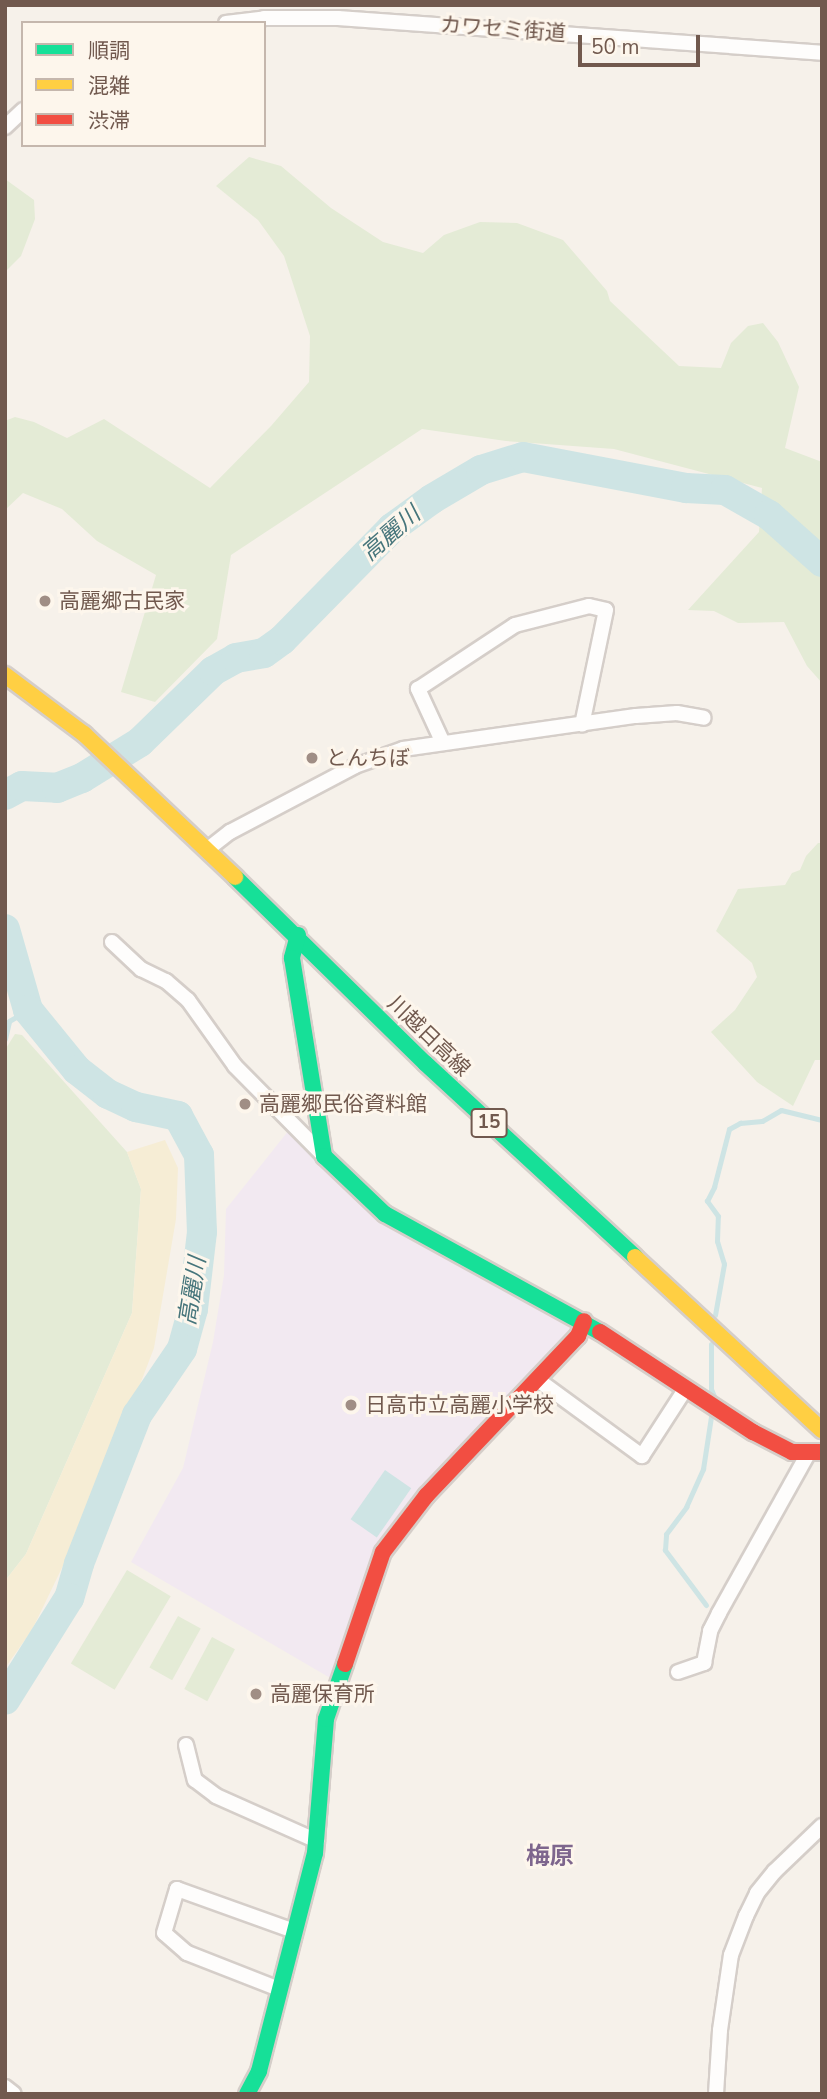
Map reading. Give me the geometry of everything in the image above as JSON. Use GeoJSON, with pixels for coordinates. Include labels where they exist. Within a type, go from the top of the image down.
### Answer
{"type":"FeatureCollection","features":[{"type":"Feature","properties":{"kind":"street","name":"カワセミ街道"},"geometry":{"type":"LineString","coordinates":[[241,21],[264,18],[338,18],[822,53]]}},
{"type":"Feature","properties":{"kind":"street"},"geometry":{"type":"LineString","coordinates":[[5,127],[21,112]]}},
{"type":"Feature","properties":{"kind":"street"},"geometry":{"type":"LineString","coordinates":[[443,743],[418,689],[515,625],[589,606],[606,610],[582,725]]}},
{"type":"Feature","properties":{"kind":"street","name":"川越日高線"},"geometry":{"type":"LineString","coordinates":[[5,675],[84,734],[164,807],[298,935],[435,1072],[822,1430]]}},
{"type":"Feature","properties":{"kind":"street"},"geometry":{"type":"LineString","coordinates":[[208,849],[264,813],[355,766],[404,749],[677,713],[704,718]]}},
{"type":"Feature","properties":{"kind":"street"},"geometry":{"type":"LineString","coordinates":[[298,935],[292,958],[324,1156]]}},
{"type":"Feature","properties":{"kind":"street"},"geometry":{"type":"LineString","coordinates":[[112,942],[141,969],[166,981],[188,1000],[235,1066],[385,1214],[584,1321],[753,1432],[792,1452],[815,1453],[719,1613],[710,1631],[704,1663],[678,1672]]}},
{"type":"Feature","properties":{"kind":"street"},"geometry":{"type":"LineString","coordinates":[[247,2094],[259,2071],[317,1841],[326,1719],[383,1552],[426,1496],[578,1336],[584,1321]]}},
{"type":"Feature","properties":{"kind":"street"},"geometry":{"type":"LineString","coordinates":[[538,1380],[642,1456],[686,1388]]}},
{"type":"Feature","properties":{"kind":"street"},"geometry":{"type":"LineString","coordinates":[[186,1745],[195,1780],[216,1796],[317,1841]]}},
{"type":"Feature","properties":{"kind":"street"},"geometry":{"type":"LineString","coordinates":[[716,2094],[720,2030],[731,1955],[746,1916],[757,1893],[775,1871],[822,1826]]}},
{"type":"Feature","properties":{"kind":"street"},"geometry":{"type":"LineString","coordinates":[[279,1989],[187,1953],[164,1933],[177,1889],[294,1931]]}},
{"type":"Feature","properties":{"kind":"street"},"geometry":{"type":"LineString","coordinates":[[5,2087],[14,2094]]}},
{"type":"Feature","properties":{"kind":"shaded area","name":"日高市立高麗小学校"},"geometry":{"type":"Polygon","coordinates":[[[289,1130],[380,1218],[569,1320],[569,1336],[419,1494],[332,1679],[131,1562],[183,1468],[213,1342],[224,1275],[226,1209],[289,1130]]]}},
{"type":"Feature","properties":{"kind":"shaded area"},"geometry":{"type":"Polygon","coordinates":[[[385,1470],[411,1488],[377,1538],[351,1519],[385,1470]]]}},
{"type":"Feature","properties":{"kind":"green space"},"geometry":{"type":"Polygon","coordinates":[[[249,157],[281,166],[331,208],[383,242],[423,253],[444,235],[480,222],[517,223],[563,240],[607,291],[610,301],[679,366],[721,368],[731,343],[748,326],[763,323],[778,342],[799,387],[785,448],[822,462],[822,683],[807,666],[784,622],[738,623],[714,611],[688,610],[759,532],[762,488],[614,449],[506,441],[422,429],[231,555],[217,639],[155,702],[121,692],[156,575],[97,541],[62,509],[23,493],[5,510],[5,421],[15,417],[34,422],[67,438],[104,419],[210,488],[271,426],[309,382],[310,336],[284,256],[258,220],[216,186],[249,157]]]}},
{"type":"Feature","properties":{"kind":"green space"},"geometry":{"type":"Polygon","coordinates":[[[5,179],[34,200],[35,219],[21,256],[5,272],[5,179]]]}},
{"type":"Feature","properties":{"kind":"green space"},"geometry":{"type":"Polygon","coordinates":[[[818,843],[822,843],[822,1060],[815,1060],[793,1106],[757,1082],[711,1032],[735,1010],[757,977],[752,963],[716,931],[738,889],[785,885],[792,873],[800,870],[806,856],[818,843]]]}},
{"type":"Feature","properties":{"kind":"green space"},"geometry":{"type":"Polygon","coordinates":[[[15,1034],[22,1035],[127,1152],[141,1189],[132,1313],[26,1554],[5,1581],[5,1050],[15,1034]]]}},
{"type":"Feature","properties":{"kind":"green space"},"geometry":{"type":"Polygon","coordinates":[[[127,1570],[171,1596],[115,1690],[71,1663],[127,1570]]]}},
{"type":"Feature","properties":{"kind":"green space"},"geometry":{"type":"Polygon","coordinates":[[[178,1616],[201,1629],[172,1680],[149,1668],[178,1616]]]}},
{"type":"Feature","properties":{"kind":"green space"},"geometry":{"type":"Polygon","coordinates":[[[212,1637],[235,1649],[207,1701],[184,1689],[212,1637]]]}},
{"type":"Feature","properties":{"kind":"sand"},"geometry":{"type":"Polygon","coordinates":[[[165,1140],[178,1168],[176,1219],[154,1348],[99,1491],[32,1630],[5,1668],[5,1581],[26,1554],[132,1313],[141,1189],[127,1152],[165,1140]]]}},
{"type":"Feature","properties":{"kind":"waterway","name":"高麗川"},"geometry":{"type":"LineString","coordinates":[[5,795],[22,786],[57,788],[82,778],[140,742],[213,671],[236,658],[264,653],[282,640],[392,528],[432,499],[481,470],[523,457],[686,488],[725,490],[769,515],[822,562]]}},
{"type":"Feature","properties":{"kind":"waterway","name":"高麗川"},"geometry":{"type":"LineString","coordinates":[[5,929],[28,1010],[77,1070],[108,1094],[136,1107],[178,1116],[199,1155],[202,1232],[193,1309],[182,1349],[137,1415],[79,1564],[69,1598],[5,1700]]}},
{"type":"Feature","properties":{"kind":"waterway"},"geometry":{"type":"LineString","coordinates":[[5,1039],[9,1021],[28,1010]]}},
{"type":"Feature","properties":{"kind":"waterway"},"geometry":{"type":"LineString","coordinates":[[715,1315],[724,1264],[717,1241],[718,1216],[707,1201],[714,1187],[729,1129],[740,1123],[762,1121],[781,1110],[822,1120]]}},
{"type":"Feature","properties":{"kind":"waterway"},"geometry":{"type":"LineString","coordinates":[[711,1344],[711,1389],[716,1401]]}},
{"type":"Feature","properties":{"kind":"waterway"},"geometry":{"type":"LineString","coordinates":[[706,1605],[665,1550],[666,1534],[686,1507],[703,1469],[712,1410]]}},
{"type":"Feature","properties":{"kind":"traffic: fast"},"geometry":{"type":"LineString","coordinates":[[235,877],[425,1063],[635,1257]]}},
{"type":"Feature","properties":{"kind":"traffic: fast"},"geometry":{"type":"LineString","coordinates":[[298,935],[292,958],[324,1156],[385,1214],[600,1332]]}},
{"type":"Feature","properties":{"kind":"traffic: fast"},"geometry":{"type":"LineString","coordinates":[[247,2094],[259,2071],[315,1853],[326,1719],[345,1664]]}},
{"type":"Feature","properties":{"kind":"traffic: slow"},"geometry":{"type":"LineString","coordinates":[[5,675],[84,734],[235,877]]}},
{"type":"Feature","properties":{"kind":"traffic: slow"},"geometry":{"type":"LineString","coordinates":[[635,1257],[822,1430]]}},
{"type":"Feature","properties":{"kind":"traffic: jam"},"geometry":{"type":"LineString","coordinates":[[345,1664],[383,1552],[426,1496],[578,1336],[584,1321]]}},
{"type":"Feature","properties":{"kind":"traffic: jam"},"geometry":{"type":"LineString","coordinates":[[600,1332],[753,1432],[792,1452],[822,1452]]}},
{"type":"Feature","properties":{"kind":"place","name":"高麗郷古民家"},"geometry":{"type":"Point","coordinates":[45,601]}},
{"type":"Feature","properties":{"kind":"place","name":"とんちぼ"},"geometry":{"type":"Point","coordinates":[312,758]}},
{"type":"Feature","properties":{"kind":"place","name":"高麗郷民俗資料館"},"geometry":{"type":"Point","coordinates":[245,1104]}},
{"type":"Feature","properties":{"kind":"place","name":"日高市立高麗小学校"},"geometry":{"type":"Point","coordinates":[351,1405]}},
{"type":"Feature","properties":{"kind":"place","name":"高麗保育所"},"geometry":{"type":"Point","coordinates":[256,1694]}},
{"type":"Feature","properties":{"kind":"district","name":"梅原"},"geometry":{"type":"Point","coordinates":[550,1857]}}]}
